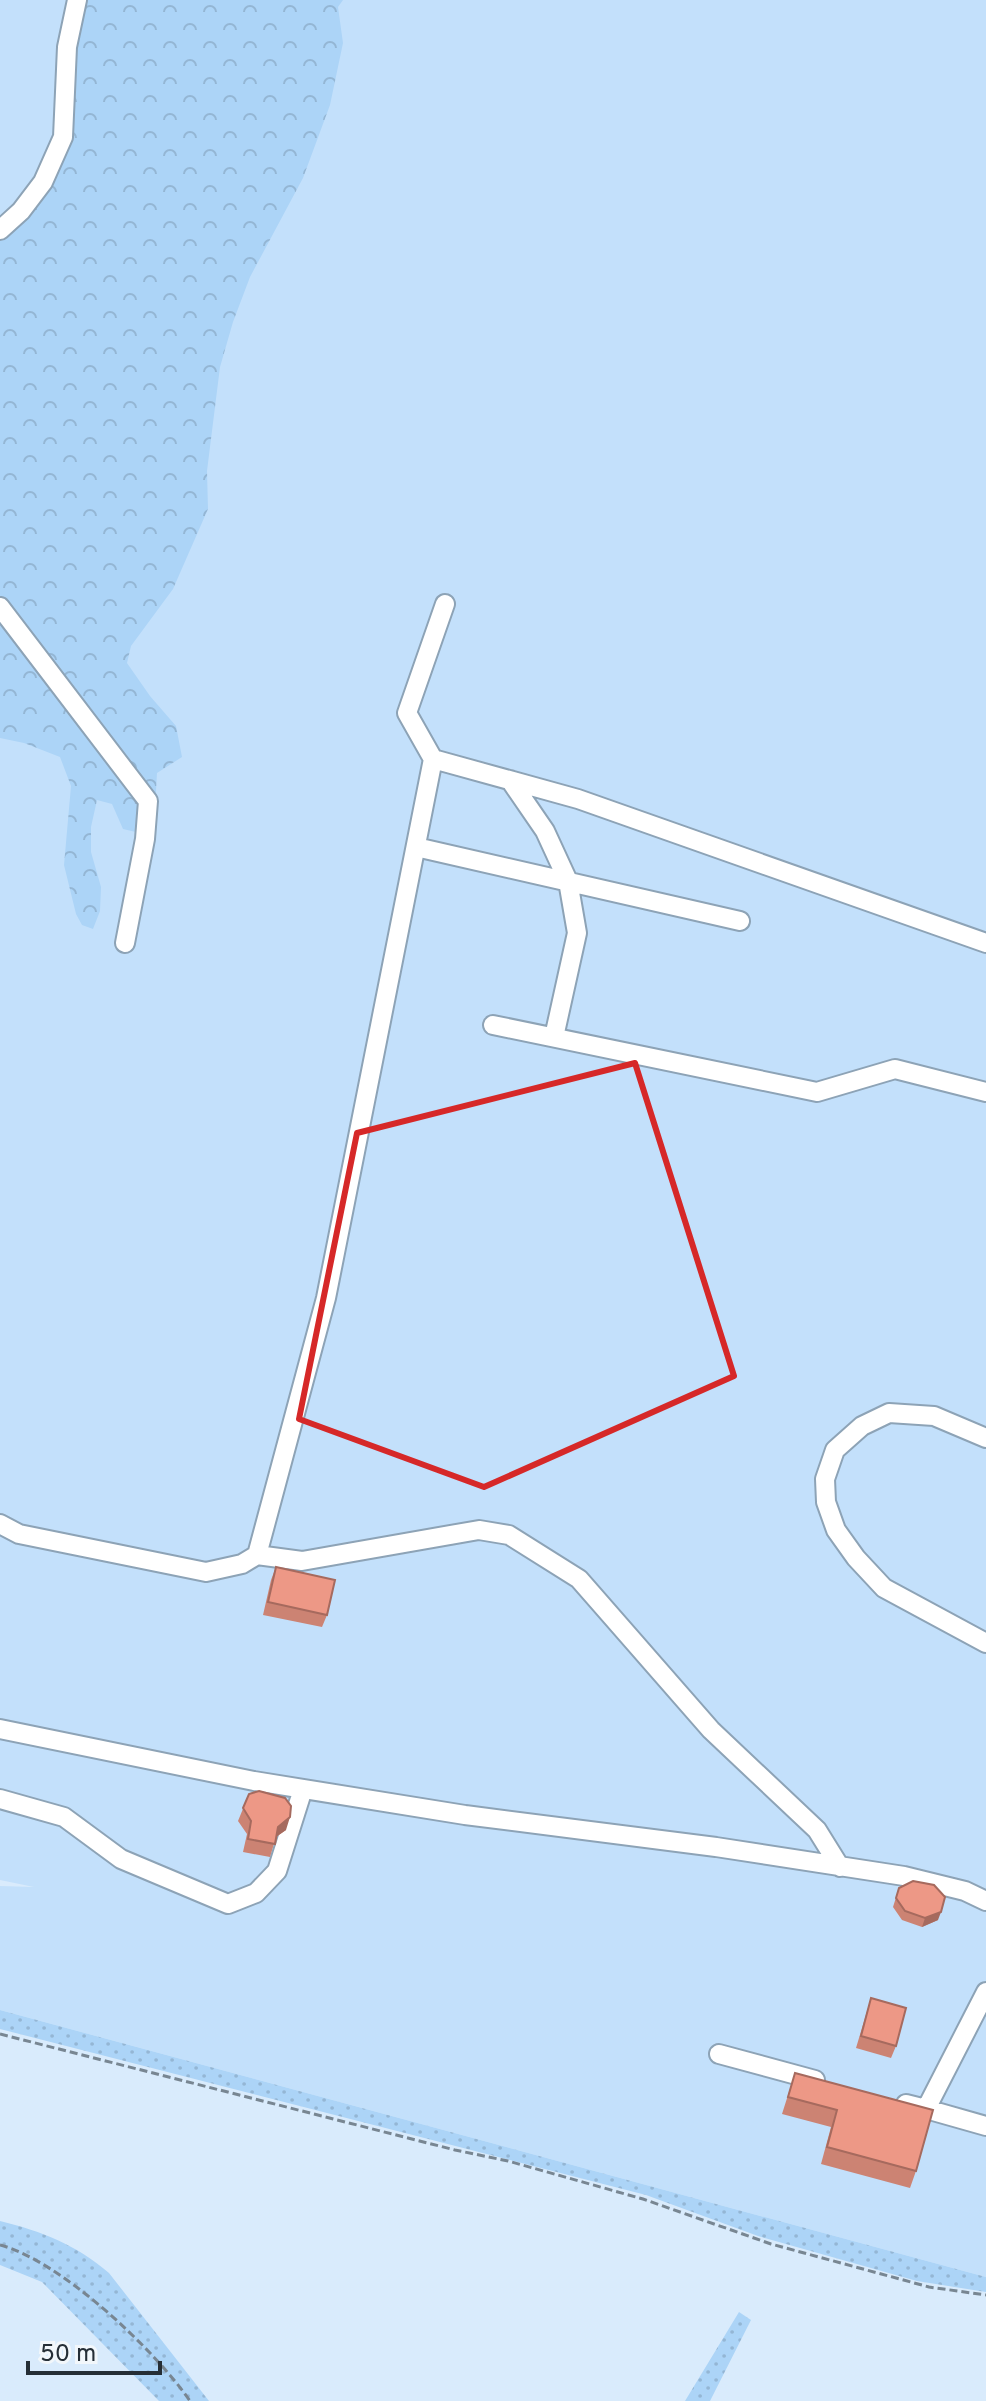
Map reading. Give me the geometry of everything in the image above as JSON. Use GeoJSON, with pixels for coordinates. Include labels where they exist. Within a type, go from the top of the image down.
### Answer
{"type":"FeatureCollection","features":[{"type":"Feature","properties":{"kind":"lane"},"geometry":{"type":"LineString","coordinates":[[0,230],[21,211],[43,182],[63,137],[67,47],[77,0]]}},
{"type":"Feature","properties":{"kind":"lane"},"geometry":{"type":"LineString","coordinates":[[257,1555],[326,1298],[416,847],[433,759],[407,713],[445,604]]}},
{"type":"Feature","properties":{"kind":"lane"},"geometry":{"type":"LineString","coordinates":[[0,607],[148,801],[145,839],[125,943]]}},
{"type":"Feature","properties":{"kind":"lane"},"geometry":{"type":"LineString","coordinates":[[433,759],[578,799],[986,943]]}},
{"type":"Feature","properties":{"kind":"lane"},"geometry":{"type":"LineString","coordinates":[[510,780],[545,831],[568,881],[577,933],[554,1037]]}},
{"type":"Feature","properties":{"kind":"lane"},"geometry":{"type":"LineString","coordinates":[[416,847],[740,921]]}},
{"type":"Feature","properties":{"kind":"lane"},"geometry":{"type":"LineString","coordinates":[[493,1025],[817,1092],[895,1069],[986,1092]]}},
{"type":"Feature","properties":{"kind":"lane"},"geometry":{"type":"LineString","coordinates":[[986,1438],[934,1416],[889,1413],[862,1426],[835,1450],[825,1479],[826,1502],[836,1530],[856,1558],[884,1588],[986,1643]]}},
{"type":"Feature","properties":{"kind":"lane"},"geometry":{"type":"LineString","coordinates":[[0,1524],[19,1534],[206,1572],[242,1564],[257,1555],[302,1561],[479,1530],[509,1535],[579,1579],[711,1730],[817,1830],[840,1867]]}},
{"type":"Feature","properties":{"kind":"lane"},"geometry":{"type":"LineString","coordinates":[[0,1729],[303,1789],[465,1815],[716,1847],[904,1876],[965,1891],[986,1901]]}},
{"type":"Feature","properties":{"kind":"lane"},"geometry":{"type":"LineString","coordinates":[[0,1799],[64,1817],[121,1859],[228,1904],[256,1893],[277,1871],[303,1789]]}},
{"type":"Feature","properties":{"kind":"lane"},"geometry":{"type":"LineString","coordinates":[[926,2109],[986,1992]]}},
{"type":"Feature","properties":{"kind":"lane"},"geometry":{"type":"LineString","coordinates":[[719,2054],[837,2086]]}},
{"type":"Feature","properties":{"kind":"lane"},"geometry":{"type":"LineString","coordinates":[[882,2098],[986,2126]]}},
{"type":"Feature","properties":{"kind":"path"},"geometry":{"type":"LineString","coordinates":[[0,2034],[508,2161],[643,2199],[771,2244],[929,2287],[986,2295]]}},
{"type":"Feature","properties":{"kind":"path"},"geometry":{"type":"LineString","coordinates":[[0,2245],[20,2250],[79,2287],[171,2373],[190,2401]]}},
{"type":"Feature","properties":{"kind":"highlighted area"},"geometry":{"type":"Polygon","coordinates":[[[635,1063],[734,1376],[484,1487],[299,1419],[357,1133],[635,1063]]]}},
{"type":"Feature","properties":{"kind":"shaded area"},"geometry":{"type":"Polygon","coordinates":[[[0,0],[986,0],[986,2277],[0,2010],[0,1886],[34,1887],[0,1880],[0,0]]]}},
{"type":"Feature","properties":{"kind":"green space"},"geometry":{"type":"Polygon","coordinates":[[[72,0],[343,0],[338,7],[343,43],[330,105],[303,178],[250,277],[220,367],[207,471],[208,509],[173,589],[131,646],[127,663],[176,726],[182,757],[157,773],[154,827],[140,833],[123,829],[112,804],[97,800],[91,827],[91,852],[101,887],[100,911],[93,929],[82,925],[76,914],[64,865],[71,786],[60,757],[24,743],[0,738],[0,224],[41,179],[57,138],[72,0]]]}},
{"type":"Feature","properties":{"kind":"green space"},"geometry":{"type":"Polygon","coordinates":[[[0,2010],[986,2277],[986,2292],[917,2281],[758,2236],[646,2195],[0,2029],[0,2010]]]}},
{"type":"Feature","properties":{"kind":"green space"},"geometry":{"type":"Polygon","coordinates":[[[0,2221],[58,2240],[109,2273],[209,2401],[159,2401],[42,2282],[0,2265],[0,2221]]]}},
{"type":"Feature","properties":{"kind":"green space"},"geometry":{"type":"Polygon","coordinates":[[[739,2312],[751,2320],[710,2401],[685,2401],[739,2312]]]}},
{"type":"Feature","properties":{"kind":"building"},"geometry":{"type":"Polygon","coordinates":[[[276,1567],[335,1580],[327,1615],[268,1602],[276,1567]]]}},
{"type":"Feature","properties":{"kind":"building"},"geometry":{"type":"Polygon","coordinates":[[[259,1791],[285,1798],[291,1806],[290,1817],[278,1827],[275,1844],[248,1839],[251,1821],[243,1808],[249,1794],[259,1791]]]}},
{"type":"Feature","properties":{"kind":"building"},"geometry":{"type":"Polygon","coordinates":[[[913,1881],[934,1885],[945,1897],[941,1912],[925,1918],[905,1911],[896,1898],[899,1888],[913,1881]]]}},
{"type":"Feature","properties":{"kind":"building"},"geometry":{"type":"Polygon","coordinates":[[[871,1998],[906,2008],[896,2046],[861,2036],[871,1998]]]}},
{"type":"Feature","properties":{"kind":"building"},"geometry":{"type":"Polygon","coordinates":[[[795,2073],[933,2110],[916,2171],[827,2147],[837,2110],[788,2097],[795,2073]]]}}]}
